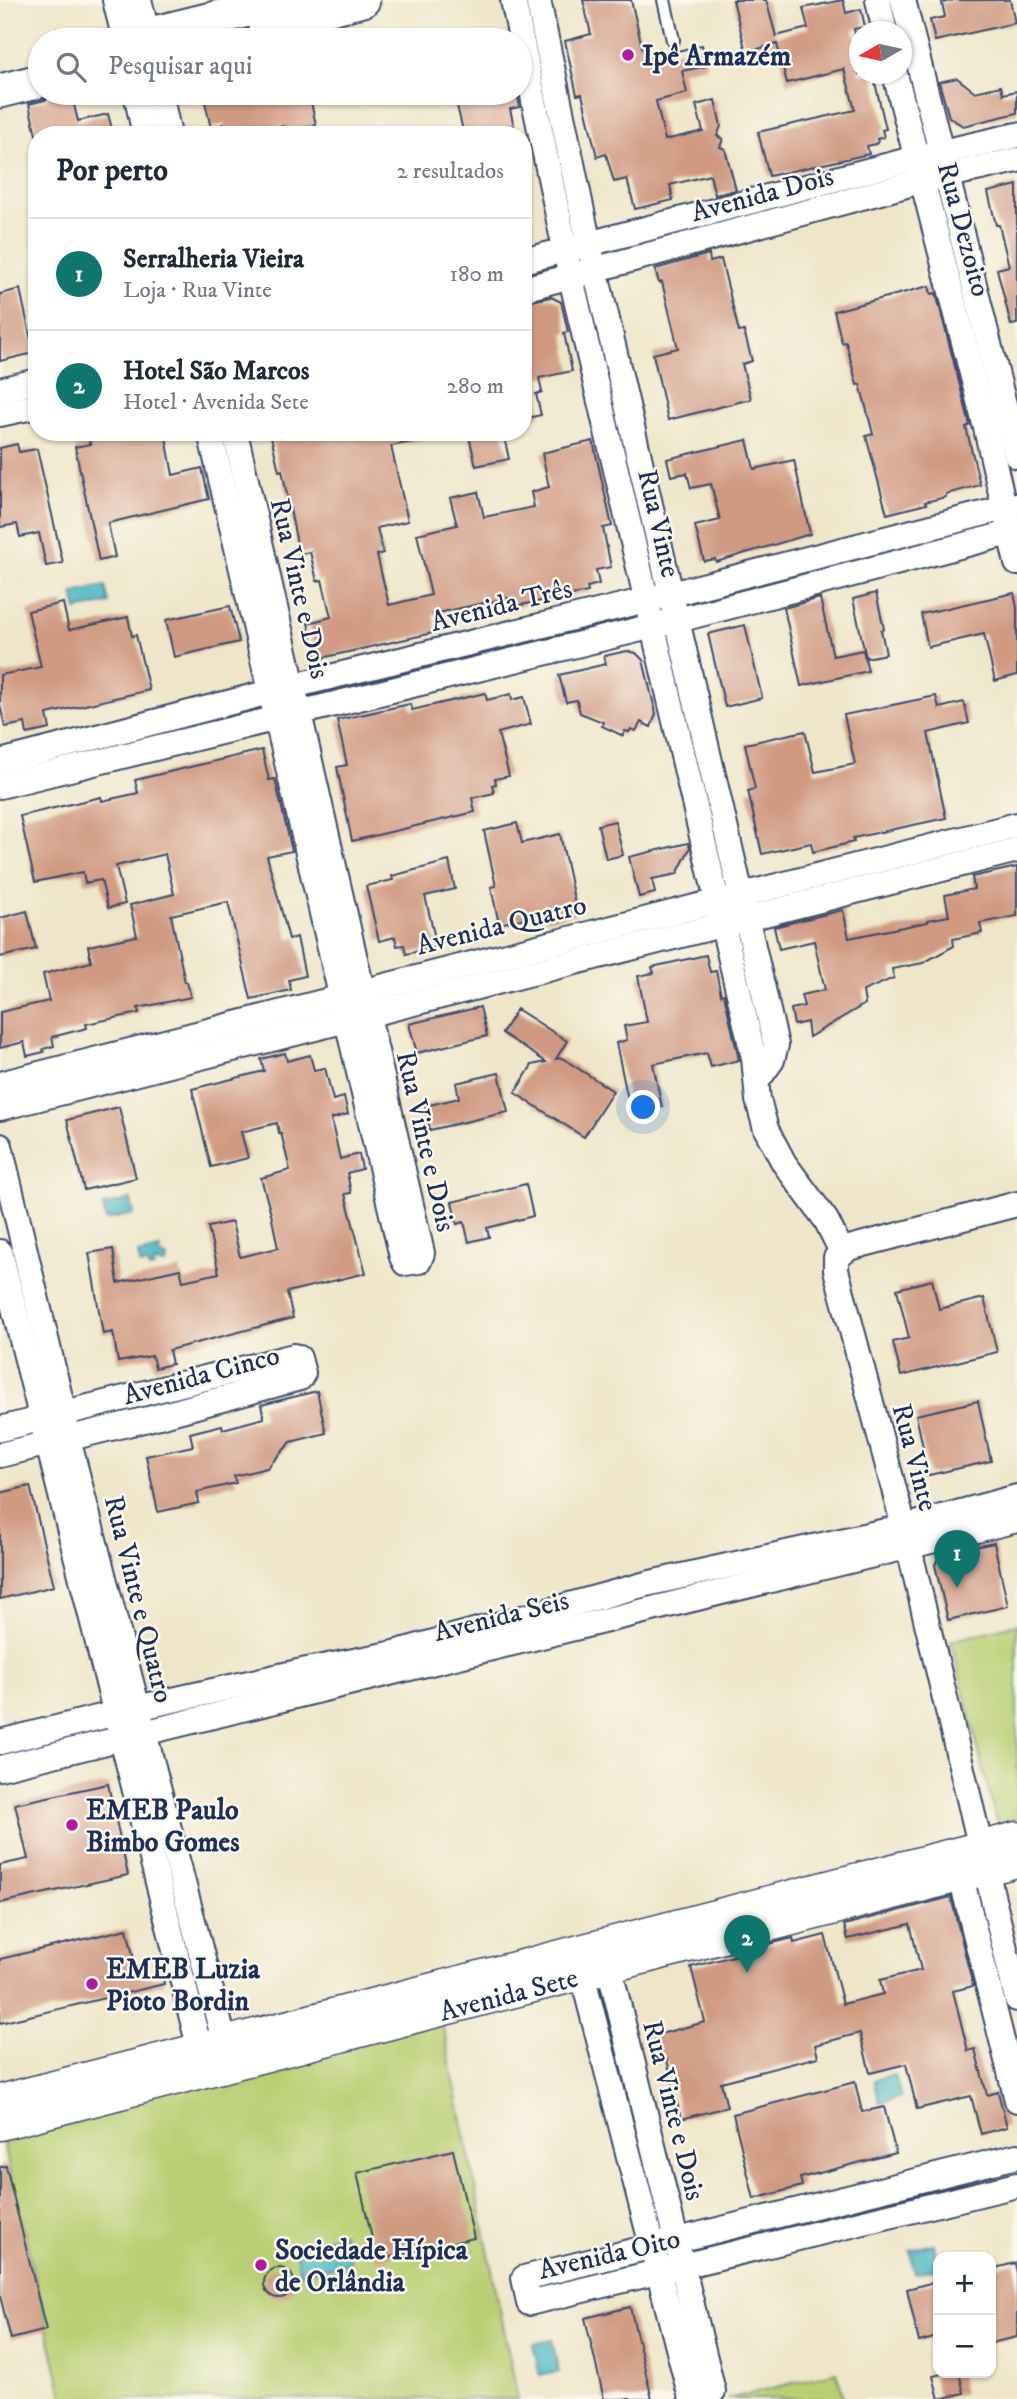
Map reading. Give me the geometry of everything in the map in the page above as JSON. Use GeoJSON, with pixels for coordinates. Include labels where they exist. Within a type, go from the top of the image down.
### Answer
{"type":"FeatureCollection","features":[{"type":"Feature","properties":{"kind":"main road"},"geometry":{"type":"LineString","coordinates":[[180,28],[289,0]]}},
{"type":"Feature","properties":{"kind":"main road"},"geometry":{"type":"LineString","coordinates":[[250,28],[363,0]]}},
{"type":"Feature","properties":{"kind":"main road"},"geometry":{"type":"LineString","coordinates":[[0,71],[28,64]]}},
{"type":"Feature","properties":{"kind":"main road"},"geometry":{"type":"LineString","coordinates":[[0,91],[28,84]]}},
{"type":"Feature","properties":{"kind":"street"},"geometry":{"type":"LineString","coordinates":[[115,0],[131,28]]}},
{"type":"Feature","properties":{"kind":"street"},"geometry":{"type":"LineString","coordinates":[[138,28],[139,0]]}},
{"type":"Feature","properties":{"kind":"street","name":"Rua Vinte"},"geometry":{"type":"LineString","coordinates":[[513,0],[520,28]]}},
{"type":"Feature","properties":{"kind":"street","name":"Rua Vinte"},"geometry":{"type":"LineString","coordinates":[[538,0],[577,248],[647,599],[732,909],[776,1045],[772,1060],[756,1069]]}},
{"type":"Feature","properties":{"kind":"street"},"geometry":{"type":"LineString","coordinates":[[878,0],[883,21]]}},
{"type":"Feature","properties":{"kind":"street","name":"Rua Dezoito"},"geometry":{"type":"LineString","coordinates":[[903,0],[930,167],[986,428],[1011,507],[1017,563]]}},
{"type":"Feature","properties":{"kind":"street","name":"Rua Vinte"},"geometry":{"type":"LineString","coordinates":[[532,74],[577,248]]}},
{"type":"Feature","properties":{"kind":"street","name":"Rua Dezoito"},"geometry":{"type":"LineString","coordinates":[[899,84],[973,277],[1017,456]]}},
{"type":"Feature","properties":{"kind":"street"},"geometry":{"type":"LineString","coordinates":[[139,105],[143,126]]}},
{"type":"Feature","properties":{"kind":"street"},"geometry":{"type":"LineString","coordinates":[[163,105],[167,126]]}},
{"type":"Feature","properties":{"kind":"street","name":"Avenida Dois"},"geometry":{"type":"LineString","coordinates":[[532,287],[582,274],[930,167],[1017,135]]}},
{"type":"Feature","properties":{"kind":"street","name":"Avenida Dois"},"geometry":{"type":"LineString","coordinates":[[532,259],[930,167],[1017,160]]}},
{"type":"Feature","properties":{"kind":"street","name":"Rua Vinte"},"geometry":{"type":"LineString","coordinates":[[582,274],[678,620],[732,909],[761,1115],[774,1147],[826,1220],[839,1255],[836,1270],[906,1537],[1017,2100]]}},
{"type":"Feature","properties":{"kind":"street"},"geometry":{"type":"LineString","coordinates":[[0,390],[28,383]]}},
{"type":"Feature","properties":{"kind":"street"},"geometry":{"type":"LineString","coordinates":[[0,414],[28,408]]}},
{"type":"Feature","properties":{"kind":"street","name":"Rua Vinte e Dois"},"geometry":{"type":"LineString","coordinates":[[213,441],[282,690],[357,1018],[422,1253],[419,1261],[405,1263],[402,1257],[357,1018]]}},
{"type":"Feature","properties":{"kind":"street","name":"Rua Vinte e Dois"},"geometry":{"type":"LineString","coordinates":[[237,441],[282,690]]}},
{"type":"Feature","properties":{"kind":"street","name":"Avenida Três"},"geometry":{"type":"LineString","coordinates":[[0,762],[1011,507]]}},
{"type":"Feature","properties":{"kind":"street","name":"Avenida Três"},"geometry":{"type":"LineString","coordinates":[[0,786],[678,620],[1014,532]]}},
{"type":"Feature","properties":{"kind":"street","name":"Avenida Quatro"},"geometry":{"type":"LineString","coordinates":[[0,1108],[357,1018],[1017,825]]}},
{"type":"Feature","properties":{"kind":"street","name":"Avenida Quatro"},"geometry":{"type":"LineString","coordinates":[[0,1084],[351,993],[732,909],[1017,850]]}},
{"type":"Feature","properties":{"kind":"street","name":"Rua Vinte e Quatro"},"geometry":{"type":"LineString","coordinates":[[0,1146],[58,1442],[215,2056]]}},
{"type":"Feature","properties":{"kind":"street"},"geometry":{"type":"LineString","coordinates":[[839,1255],[849,1248],[1017,1204]]}},
{"type":"Feature","properties":{"kind":"street","name":"Rua Vinte e Quatro"},"geometry":{"type":"LineString","coordinates":[[0,1252],[53,1417]]}},
{"type":"Feature","properties":{"kind":"street","name":"Avenida Cinco"},"geometry":{"type":"LineString","coordinates":[[0,1429],[294,1356],[299,1358],[302,1369],[300,1378],[0,1455]]}},
{"type":"Feature","properties":{"kind":"street","name":"Avenida Seis"},"geometry":{"type":"LineString","coordinates":[[0,1768],[906,1537],[1017,1497]]}},
{"type":"Feature","properties":{"kind":"street","name":"Avenida Seis"},"geometry":{"type":"LineString","coordinates":[[0,1742],[126,1710],[390,1654],[646,1584],[906,1537],[1017,1520]]}},
{"type":"Feature","properties":{"kind":"street","name":"Avenida Sete"},"geometry":{"type":"LineString","coordinates":[[0,2100],[215,2056],[970,1862],[1017,1837]]}},
{"type":"Feature","properties":{"kind":"street","name":"Rua Vinte"},"geometry":{"type":"LineString","coordinates":[[970,1862],[1017,1999]]}},
{"type":"Feature","properties":{"kind":"street","name":"Avenida Sete"},"geometry":{"type":"LineString","coordinates":[[970,1862],[1017,1862]]}},
{"type":"Feature","properties":{"kind":"street","name":"Rua Vinte e Dois"},"geometry":{"type":"LineString","coordinates":[[593,1959],[676,2240],[713,2391],[711,2393],[693,2397],[690,2395],[652,2246],[593,1959]]}},
{"type":"Feature","properties":{"kind":"street","name":"Avenida Sete"},"geometry":{"type":"LineString","coordinates":[[0,2125],[215,2056]]}},
{"type":"Feature","properties":{"kind":"street","name":"Avenida Oito"},"geometry":{"type":"LineString","coordinates":[[1017,2156],[524,2278],[529,2303],[1017,2185]]}},
{"type":"Feature","properties":{"kind":"lane"},"geometry":{"type":"LineString","coordinates":[[664,0],[673,40]]}},
{"type":"Feature","properties":{"kind":"green space"},"geometry":{"type":"Polygon","coordinates":[[[1017,1624],[1017,1819],[997,1824],[951,1641],[1017,1624]]]}},
{"type":"Feature","properties":{"kind":"green space","name":"Sociedade Hípica de Orlândia"},"geometry":{"type":"Polygon","coordinates":[[[441,2017],[518,2399],[64,2399],[0,2131],[441,2017]]]}},
{"type":"Feature","properties":{"kind":"green space"},"geometry":{"type":"Polygon","coordinates":[[[837,2372],[844,2399],[728,2399],[837,2372]]]}},
{"type":"Feature","properties":{"kind":"water"},"geometry":{"type":"Polygon","coordinates":[[[105,586],[109,603],[77,610],[73,593],[105,586]]]}},
{"type":"Feature","properties":{"kind":"water"},"geometry":{"type":"Polygon","coordinates":[[[131,1199],[134,1214],[106,1220],[103,1206],[131,1199]]]}},
{"type":"Feature","properties":{"kind":"water"},"geometry":{"type":"Polygon","coordinates":[[[160,1249],[161,1256],[167,1257],[166,1264],[154,1263],[154,1268],[149,1269],[148,1264],[140,1265],[138,1254],[160,1249]]]}},
{"type":"Feature","properties":{"kind":"water"},"geometry":{"type":"Polygon","coordinates":[[[895,2075],[901,2097],[880,2103],[874,2080],[895,2075]]]}},
{"type":"Feature","properties":{"kind":"water"},"geometry":{"type":"Polygon","coordinates":[[[343,2234],[350,2263],[300,2274],[294,2245],[343,2234]]]}},
{"type":"Feature","properties":{"kind":"water"},"geometry":{"type":"Polygon","coordinates":[[[934,2244],[933,2269],[915,2274],[910,2250],[934,2244]]]}},
{"type":"Feature","properties":{"kind":"water"},"geometry":{"type":"Polygon","coordinates":[[[552,2340],[559,2372],[540,2376],[533,2344],[552,2340]]]}},
{"type":"Feature","properties":{"kind":"building"},"geometry":{"type":"Polygon","coordinates":[[[583,0],[631,0],[645,59],[702,45],[707,66],[682,71],[687,93],[656,101],[665,140],[703,131],[696,105],[715,100],[721,126],[717,136],[723,139],[720,147],[725,149],[736,190],[715,195],[710,175],[670,185],[673,200],[635,209],[627,179],[614,182],[606,154],[597,157],[582,94],[577,95],[565,41],[591,34],[583,0]]]}},
{"type":"Feature","properties":{"kind":"building"},"geometry":{"type":"Polygon","coordinates":[[[733,0],[766,0],[776,36],[808,28],[803,8],[843,0],[846,13],[861,9],[864,21],[849,21],[849,84],[875,84],[886,129],[882,130],[884,137],[877,139],[876,144],[867,146],[869,154],[769,176],[758,132],[855,110],[844,69],[787,83],[777,44],[746,52],[733,0]]]}},
{"type":"Feature","properties":{"kind":"building"},"geometry":{"type":"Polygon","coordinates":[[[954,0],[1010,0],[1015,23],[935,41],[930,20],[945,17],[942,3],[954,0]]]}},
{"type":"Feature","properties":{"kind":"building"},"geometry":{"type":"Polygon","coordinates":[[[957,78],[975,92],[1001,86],[1003,94],[1017,91],[1017,113],[963,126],[949,117],[939,82],[957,78]]]}},
{"type":"Feature","properties":{"kind":"building"},"geometry":{"type":"Polygon","coordinates":[[[29,105],[74,105],[78,121],[108,114],[111,126],[34,126],[29,105]]]}},
{"type":"Feature","properties":{"kind":"building"},"geometry":{"type":"Polygon","coordinates":[[[206,105],[312,105],[316,125],[224,124],[211,126],[206,105]]]}},
{"type":"Feature","properties":{"kind":"building"},"geometry":{"type":"Polygon","coordinates":[[[457,105],[520,105],[510,109],[514,126],[462,126],[457,105]]]}},
{"type":"Feature","properties":{"kind":"building"},"geometry":{"type":"Polygon","coordinates":[[[1017,185],[1017,324],[1011,325],[997,269],[1009,266],[988,192],[1017,185]]]}},
{"type":"Feature","properties":{"kind":"building"},"geometry":{"type":"Polygon","coordinates":[[[709,254],[710,262],[721,259],[739,332],[744,331],[752,361],[742,364],[751,399],[668,420],[653,354],[678,348],[662,282],[659,283],[655,269],[709,254]]]}},
{"type":"Feature","properties":{"kind":"building"},"geometry":{"type":"Polygon","coordinates":[[[929,286],[931,294],[936,293],[970,425],[966,427],[980,485],[887,514],[866,436],[873,434],[860,384],[857,385],[846,342],[842,343],[834,311],[929,286]]]}},
{"type":"Feature","properties":{"kind":"building"},"geometry":{"type":"Polygon","coordinates":[[[20,289],[28,326],[28,354],[0,361],[0,294],[20,289]]]}},
{"type":"Feature","properties":{"kind":"building"},"geometry":{"type":"Polygon","coordinates":[[[551,297],[561,302],[568,332],[564,333],[572,371],[539,378],[542,392],[536,394],[541,415],[532,417],[532,301],[551,297]]]}},
{"type":"Feature","properties":{"kind":"building"},"geometry":{"type":"Polygon","coordinates":[[[747,440],[754,469],[794,460],[810,534],[716,562],[715,559],[704,561],[695,526],[720,520],[711,484],[691,488],[687,473],[671,476],[667,459],[747,440]]]}},
{"type":"Feature","properties":{"kind":"building"},"geometry":{"type":"Polygon","coordinates":[[[90,441],[167,441],[173,475],[202,468],[209,499],[108,523],[115,557],[99,561],[75,447],[90,444],[90,441]]]}},
{"type":"Feature","properties":{"kind":"building"},"geometry":{"type":"Polygon","coordinates":[[[272,441],[417,441],[391,446],[408,521],[377,528],[383,553],[377,555],[389,605],[431,595],[417,534],[457,525],[450,498],[478,492],[484,517],[534,507],[531,492],[549,487],[542,453],[593,441],[612,526],[603,528],[611,567],[596,570],[599,584],[587,587],[588,592],[510,607],[508,598],[433,614],[437,632],[317,659],[308,623],[331,617],[322,580],[317,581],[310,552],[299,554],[282,470],[279,471],[272,441]]]}},
{"type":"Feature","properties":{"kind":"building"},"geometry":{"type":"Polygon","coordinates":[[[470,441],[505,441],[509,459],[476,466],[470,441]]]}},
{"type":"Feature","properties":{"kind":"building"},"geometry":{"type":"Polygon","coordinates":[[[17,444],[19,452],[37,449],[63,563],[46,566],[39,533],[20,537],[17,524],[0,527],[0,448],[17,444]]]}},
{"type":"Feature","properties":{"kind":"building"},"geometry":{"type":"Polygon","coordinates":[[[876,593],[886,654],[866,658],[853,599],[876,593]]]}},
{"type":"Feature","properties":{"kind":"building"},"geometry":{"type":"Polygon","coordinates":[[[1014,593],[1017,608],[1017,675],[995,681],[984,634],[928,647],[921,614],[1014,593]]]}},
{"type":"Feature","properties":{"kind":"building"},"geometry":{"type":"Polygon","coordinates":[[[820,598],[833,656],[863,650],[868,671],[801,686],[784,608],[820,598]]]}},
{"type":"Feature","properties":{"kind":"building"},"geometry":{"type":"Polygon","coordinates":[[[63,603],[69,630],[128,617],[132,636],[136,635],[149,690],[47,714],[50,729],[27,734],[25,723],[5,727],[0,705],[0,675],[41,667],[28,611],[63,603]]]}},
{"type":"Feature","properties":{"kind":"building"},"geometry":{"type":"Polygon","coordinates":[[[230,606],[239,642],[174,657],[166,620],[230,606]]]}},
{"type":"Feature","properties":{"kind":"building"},"geometry":{"type":"Polygon","coordinates":[[[745,625],[762,698],[725,707],[708,634],[745,625]]]}},
{"type":"Feature","properties":{"kind":"building"},"geometry":{"type":"Polygon","coordinates":[[[627,651],[636,653],[643,660],[656,714],[651,727],[641,722],[636,731],[625,731],[623,736],[602,726],[603,722],[580,713],[577,700],[566,702],[559,675],[606,664],[604,656],[627,651]]]}},
{"type":"Feature","properties":{"kind":"building"},"geometry":{"type":"Polygon","coordinates":[[[485,693],[487,700],[511,694],[512,700],[524,697],[531,724],[498,733],[509,776],[495,779],[496,784],[492,785],[494,793],[472,798],[475,812],[352,841],[337,767],[347,765],[337,720],[410,704],[412,710],[485,693]]]}},
{"type":"Feature","properties":{"kind":"building"},"geometry":{"type":"Polygon","coordinates":[[[936,696],[939,708],[964,702],[969,723],[928,733],[946,818],[853,838],[854,842],[813,852],[811,843],[762,854],[748,791],[755,789],[745,744],[805,731],[815,772],[855,764],[844,715],[936,696]]]}},
{"type":"Feature","properties":{"kind":"building"},"geometry":{"type":"Polygon","coordinates":[[[262,750],[269,780],[275,779],[292,851],[267,856],[289,939],[297,937],[305,976],[289,980],[291,990],[251,999],[228,902],[171,915],[185,982],[191,997],[138,1008],[139,1013],[86,1024],[87,1028],[52,1037],[54,1046],[43,1049],[44,1052],[27,1056],[24,1042],[0,1048],[0,1012],[49,1001],[43,974],[91,962],[88,946],[137,936],[130,905],[174,894],[165,854],[116,866],[125,904],[108,908],[101,880],[85,883],[83,872],[35,882],[20,816],[101,797],[102,801],[138,793],[135,780],[262,750]]]}},
{"type":"Feature","properties":{"kind":"building"},"geometry":{"type":"Polygon","coordinates":[[[615,821],[623,855],[606,859],[598,825],[615,821]]]}},
{"type":"Feature","properties":{"kind":"building"},"geometry":{"type":"Polygon","coordinates":[[[517,823],[522,843],[560,834],[577,913],[545,920],[543,914],[499,924],[491,887],[496,886],[484,831],[517,823]]]}},
{"type":"Feature","properties":{"kind":"building"},"geometry":{"type":"Polygon","coordinates":[[[688,843],[690,848],[677,874],[652,879],[655,893],[639,897],[629,857],[688,843]]]}},
{"type":"Feature","properties":{"kind":"building"},"geometry":{"type":"Polygon","coordinates":[[[449,861],[455,889],[425,896],[437,947],[406,954],[404,945],[397,946],[395,937],[379,941],[366,886],[449,861]]]}},
{"type":"Feature","properties":{"kind":"building"},"geometry":{"type":"Polygon","coordinates":[[[1017,867],[1017,916],[980,923],[982,933],[953,939],[954,946],[923,963],[892,969],[894,978],[863,991],[865,1004],[809,1037],[807,1022],[794,1025],[791,1009],[804,1006],[801,995],[825,990],[814,941],[779,949],[774,927],[843,910],[849,938],[928,922],[949,916],[945,895],[974,889],[972,877],[1017,867]]]}},
{"type":"Feature","properties":{"kind":"building"},"geometry":{"type":"Polygon","coordinates":[[[27,911],[36,949],[0,957],[0,918],[27,911]]]}},
{"type":"Feature","properties":{"kind":"building"},"geometry":{"type":"Polygon","coordinates":[[[706,955],[710,972],[716,971],[721,995],[724,994],[739,1060],[711,1067],[707,1053],[653,1064],[662,1107],[631,1114],[616,1043],[627,1040],[624,1026],[647,1022],[638,976],[654,973],[652,967],[706,955]]]}},
{"type":"Feature","properties":{"kind":"building"},"geometry":{"type":"Polygon","coordinates":[[[480,1007],[487,1036],[417,1053],[409,1024],[480,1007]]]}},
{"type":"Feature","properties":{"kind":"building"},"geometry":{"type":"Polygon","coordinates":[[[517,1009],[567,1041],[556,1059],[562,1058],[613,1091],[584,1137],[515,1093],[532,1065],[546,1062],[502,1033],[517,1009]]]}},
{"type":"Feature","properties":{"kind":"building"},"geometry":{"type":"Polygon","coordinates":[[[285,1053],[287,1061],[310,1055],[314,1070],[325,1068],[333,1100],[344,1097],[348,1114],[331,1119],[340,1159],[359,1154],[362,1169],[347,1173],[351,1193],[345,1194],[366,1273],[287,1292],[293,1318],[169,1350],[172,1364],[155,1368],[152,1356],[118,1362],[113,1332],[103,1334],[89,1253],[113,1249],[118,1283],[180,1269],[183,1281],[219,1273],[208,1227],[232,1222],[240,1257],[278,1248],[261,1178],[290,1170],[277,1123],[241,1132],[248,1158],[211,1167],[192,1089],[264,1071],[261,1059],[285,1053]]]}},
{"type":"Feature","properties":{"kind":"building"},"geometry":{"type":"Polygon","coordinates":[[[499,1073],[508,1112],[430,1130],[425,1106],[459,1098],[456,1083],[499,1073]]]}},
{"type":"Feature","properties":{"kind":"building"},"geometry":{"type":"Polygon","coordinates":[[[119,1107],[136,1178],[84,1190],[67,1120],[119,1107]]]}},
{"type":"Feature","properties":{"kind":"building"},"geometry":{"type":"Polygon","coordinates":[[[526,1184],[533,1216],[487,1228],[489,1237],[469,1242],[464,1222],[457,1224],[452,1202],[526,1184]]]}},
{"type":"Feature","properties":{"kind":"building"},"geometry":{"type":"Polygon","coordinates":[[[932,1280],[939,1309],[984,1298],[997,1352],[901,1376],[893,1342],[909,1338],[897,1289],[932,1280]]]}},
{"type":"Feature","properties":{"kind":"building"},"geometry":{"type":"Polygon","coordinates":[[[317,1391],[326,1433],[291,1442],[267,1468],[234,1476],[236,1483],[197,1492],[199,1503],[158,1512],[146,1456],[193,1446],[190,1433],[222,1425],[223,1429],[264,1418],[261,1405],[317,1391]]]}},
{"type":"Feature","properties":{"kind":"building"},"geometry":{"type":"Polygon","coordinates":[[[978,1401],[991,1461],[929,1475],[916,1415],[978,1401]]]}},
{"type":"Feature","properties":{"kind":"building"},"geometry":{"type":"Polygon","coordinates":[[[30,1486],[54,1586],[0,1599],[0,1493],[30,1486]]]}},
{"type":"Feature","properties":{"kind":"building"},"geometry":{"type":"Polygon","coordinates":[[[994,1543],[1008,1606],[948,1620],[935,1565],[940,1554],[994,1543]]]}},
{"type":"Feature","properties":{"kind":"building"},"geometry":{"type":"Polygon","coordinates":[[[108,1784],[128,1875],[0,1903],[0,1865],[28,1859],[15,1804],[108,1784]]]}},
{"type":"Feature","properties":{"kind":"building"},"geometry":{"type":"Polygon","coordinates":[[[951,1897],[973,1986],[953,1991],[968,2051],[975,2049],[987,2095],[998,2092],[1007,2127],[981,2134],[971,2096],[917,2109],[906,2064],[870,2073],[860,2033],[815,2045],[818,2057],[721,2082],[727,2107],[681,2119],[667,2060],[656,2063],[649,2037],[705,2022],[691,1967],[793,1938],[794,1943],[825,1935],[843,2004],[883,1994],[880,1980],[921,1970],[910,1924],[848,1939],[844,1925],[951,1897]]]}},
{"type":"Feature","properties":{"kind":"building"},"geometry":{"type":"Polygon","coordinates":[[[127,1929],[138,1977],[163,1977],[164,1984],[0,2023],[0,1959],[127,1929]]]}},
{"type":"Feature","properties":{"kind":"building"},"geometry":{"type":"Polygon","coordinates":[[[855,2082],[862,2112],[884,2107],[896,2153],[800,2178],[802,2186],[754,2199],[733,2114],[855,2082]]]}},
{"type":"Feature","properties":{"kind":"building"},"geometry":{"type":"Polygon","coordinates":[[[453,2150],[474,2238],[377,2260],[357,2173],[453,2150]]]}},
{"type":"Feature","properties":{"kind":"building"},"geometry":{"type":"Polygon","coordinates":[[[6,2166],[46,2330],[11,2339],[0,2296],[0,2167],[6,2166]]]}},
{"type":"Feature","properties":{"kind":"building"},"geometry":{"type":"Polygon","coordinates":[[[1015,2263],[1017,2337],[996,2342],[996,2315],[996,2268],[1015,2263]]]}},
{"type":"Feature","properties":{"kind":"building"},"geometry":{"type":"Polygon","coordinates":[[[279,2268],[290,2272],[294,2283],[290,2294],[279,2298],[268,2294],[264,2283],[268,2272],[279,2268]]]}},
{"type":"Feature","properties":{"kind":"building"},"geometry":{"type":"Polygon","coordinates":[[[933,2282],[933,2338],[919,2342],[907,2289],[933,2282]]]}},
{"type":"Feature","properties":{"kind":"building"},"geometry":{"type":"Polygon","coordinates":[[[630,2307],[652,2399],[604,2399],[585,2318],[630,2307]]]}},
{"type":"Feature","properties":{"kind":"building"},"geometry":{"type":"Polygon","coordinates":[[[934,2378],[960,2378],[964,2393],[939,2399],[934,2378]]]}},
{"type":"Feature","properties":{"kind":"place","name":"Ipê Armazém"},"geometry":{"type":"Point","coordinates":[628,55]}},
{"type":"Feature","properties":{"kind":"place","name":"Serralheria Vieira"},"geometry":{"type":"Point","coordinates":[957,1588]}},
{"type":"Feature","properties":{"kind":"place","name":"EMEB Paulo Bimbo Gomes"},"geometry":{"type":"Point","coordinates":[72,1825]}},
{"type":"Feature","properties":{"kind":"place","name":"Hotel São Marcos"},"geometry":{"type":"Point","coordinates":[747,1973]}},
{"type":"Feature","properties":{"kind":"place","name":"EMEB Luzia Pioto Bordin"},"geometry":{"type":"Point","coordinates":[92,1984]}},
{"type":"Feature","properties":{"kind":"place","name":"Sociedade Hípica de Orlândia"},"geometry":{"type":"Point","coordinates":[261,2265]}}]}
